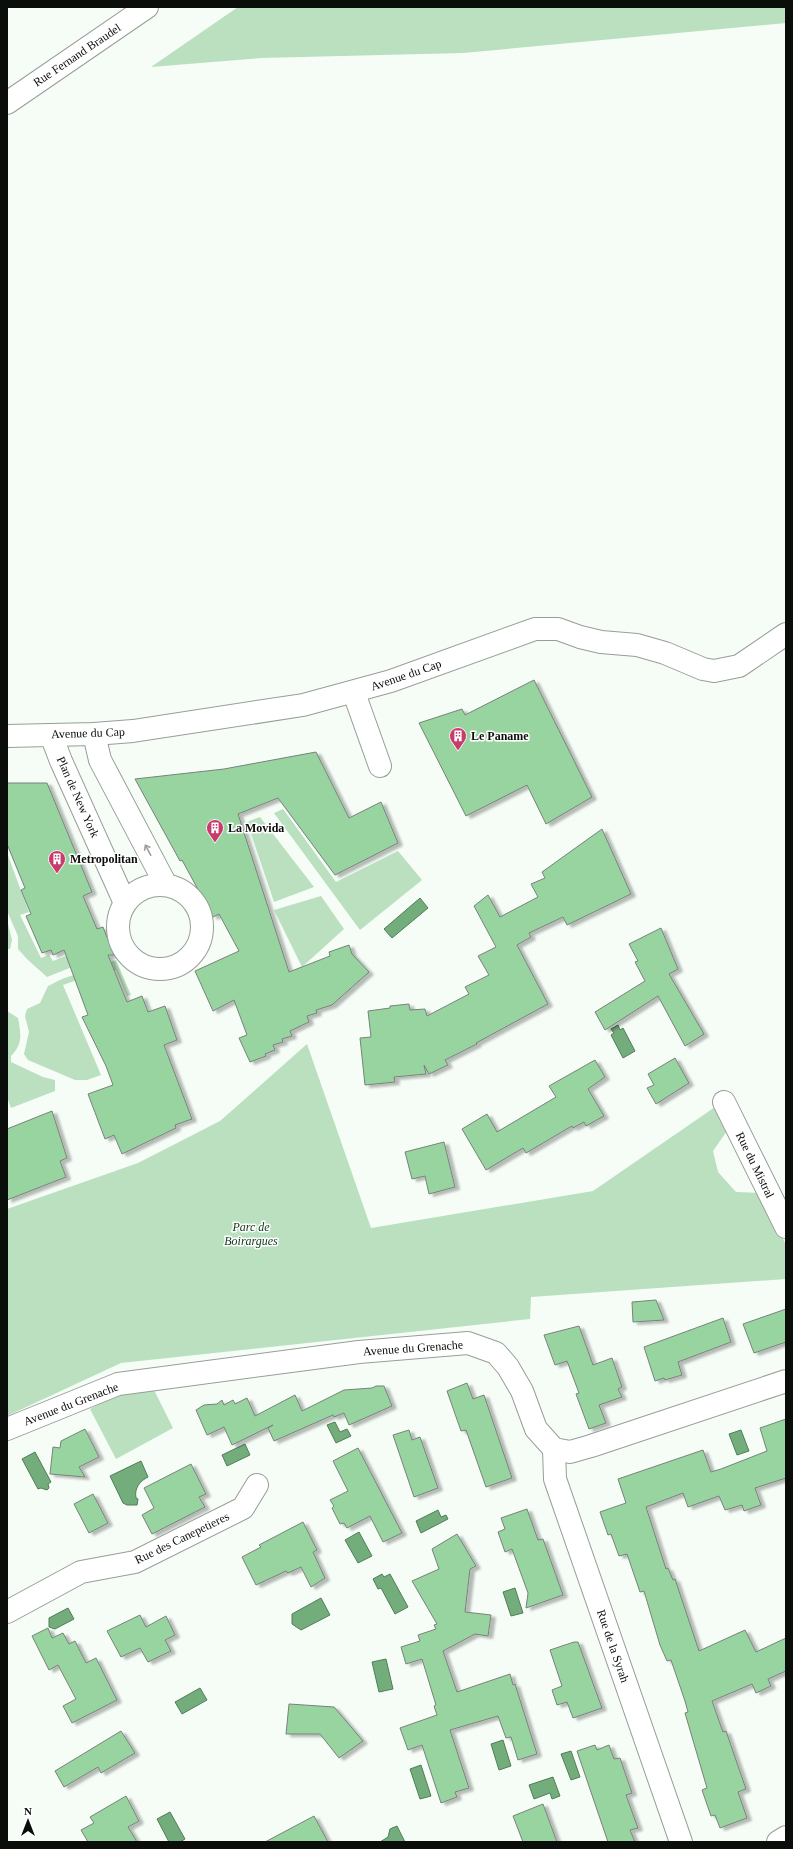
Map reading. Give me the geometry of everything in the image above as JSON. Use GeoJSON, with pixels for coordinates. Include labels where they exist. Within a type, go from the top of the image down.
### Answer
{"type":"FeatureCollection","features":[{"type":"Feature","properties":{"kind":"street","name":"Rue Fernand Braudel"},"geometry":{"type":"LineString","coordinates":[[7,103],[147,7]]}},
{"type":"Feature","properties":{"kind":"street","name":"Avenue du Cap"},"geometry":{"type":"LineString","coordinates":[[7,736],[94,734],[167,727],[273,710],[354,693],[535,629],[558,629],[580,637],[601,642],[637,645],[665,653],[703,669],[714,671],[739,666],[786,634]]}},
{"type":"Feature","properties":{"kind":"street"},"geometry":{"type":"LineString","coordinates":[[354,693],[380,766]]}},
{"type":"Feature","properties":{"kind":"street"},"geometry":{"type":"LineString","coordinates":[[94,734],[100,760],[166,885]]}},
{"type":"Feature","properties":{"kind":"street","name":"Plan de New York"},"geometry":{"type":"LineString","coordinates":[[51,735],[64,768],[125,903]]}},
{"type":"Feature","properties":{"kind":"street"},"geometry":{"type":"LineString","coordinates":[[158,884],[178,888],[188,894],[196,903],[201,914],[203,926],[201,938],[196,949],[189,958],[178,965],[168,968],[145,966],[135,961],[126,952],[118,933],[118,923],[125,903],[132,895],[142,888],[158,884]]}},
{"type":"Feature","properties":{"kind":"street","name":"Rue du Mistral"},"geometry":{"type":"LineString","coordinates":[[724,1102],[786,1227]]}},
{"type":"Feature","properties":{"kind":"street","name":"Avenue du Grenache"},"geometry":{"type":"LineString","coordinates":[[7,1429],[118,1384],[359,1352],[468,1343],[496,1353],[508,1367],[522,1392],[536,1428],[554,1449]]}},
{"type":"Feature","properties":{"kind":"street"},"geometry":{"type":"LineString","coordinates":[[554,1449],[570,1452],[591,1446],[786,1381]]}},
{"type":"Feature","properties":{"kind":"street","name":"Rue de la Syrah"},"geometry":{"type":"LineString","coordinates":[[554,1449],[554,1479],[681,1842]]}},
{"type":"Feature","properties":{"kind":"street","name":"Rue des Canepetieres"},"geometry":{"type":"LineString","coordinates":[[7,1612],[81,1572],[135,1562],[243,1508],[257,1485]]}},
{"type":"Feature","properties":{"kind":"street"},"geometry":{"type":"LineString","coordinates":[[778,1842],[786,1837]]}},
{"type":"Feature","properties":{"kind":"green space"},"geometry":{"type":"Polygon","coordinates":[[[238,7],[786,7],[786,23],[463,53],[261,58],[151,67],[238,7]]]}},
{"type":"Feature","properties":{"kind":"green space"},"geometry":{"type":"Polygon","coordinates":[[[283,809],[336,882],[398,851],[422,880],[360,930],[274,813],[283,809]]]}},
{"type":"Feature","properties":{"kind":"green space"},"geometry":{"type":"Polygon","coordinates":[[[260,817],[314,887],[274,902],[247,822],[260,817]]]}},
{"type":"Feature","properties":{"kind":"green space"},"geometry":{"type":"Polygon","coordinates":[[[7,853],[29,912],[20,915],[41,958],[49,955],[53,961],[66,956],[82,963],[47,977],[18,949],[18,936],[7,911],[7,853]]]}},
{"type":"Feature","properties":{"kind":"green space"},"geometry":{"type":"Polygon","coordinates":[[[321,896],[344,929],[302,967],[274,910],[321,896]]]}},
{"type":"Feature","properties":{"kind":"green space"},"geometry":{"type":"Polygon","coordinates":[[[7,920],[12,940],[10,949],[7,949],[7,920]]]}},
{"type":"Feature","properties":{"kind":"green space"},"geometry":{"type":"Polygon","coordinates":[[[116,960],[131,995],[127,996],[116,970],[96,977],[94,974],[63,985],[101,1075],[87,1080],[75,1080],[28,1060],[24,1054],[29,1032],[25,1016],[27,1009],[40,1003],[48,986],[62,979],[116,960]]]}},
{"type":"Feature","properties":{"kind":"green space"},"geometry":{"type":"Polygon","coordinates":[[[7,1011],[18,1018],[20,1034],[18,1047],[11,1056],[11,1062],[43,1077],[55,1080],[55,1091],[11,1108],[7,1097],[7,1011]]]}},
{"type":"Feature","properties":{"kind":"green space","name":"Parc de Boirargues"},"geometry":{"type":"Polygon","coordinates":[[[307,1044],[371,1228],[593,1191],[718,1105],[729,1128],[713,1151],[718,1172],[736,1192],[761,1193],[786,1245],[786,1279],[531,1297],[530,1319],[121,1363],[7,1416],[7,1209],[138,1163],[220,1121],[307,1044]]]}},
{"type":"Feature","properties":{"kind":"green space"},"geometry":{"type":"Polygon","coordinates":[[[124,1390],[154,1390],[173,1428],[116,1459],[90,1409],[124,1390]]]}},
{"type":"Feature","properties":{"kind":"shaded area"},"geometry":{"type":"Polygon","coordinates":[[[420,898],[428,908],[392,938],[384,929],[420,898]]]}},
{"type":"Feature","properties":{"kind":"shaded area"},"geometry":{"type":"Polygon","coordinates":[[[618,1025],[620,1030],[623,1028],[635,1051],[623,1058],[611,1035],[614,1033],[611,1029],[618,1025]]]}},
{"type":"Feature","properties":{"kind":"shaded area"},"geometry":{"type":"Polygon","coordinates":[[[335,1422],[340,1432],[347,1429],[351,1436],[336,1443],[327,1425],[335,1422]]]}},
{"type":"Feature","properties":{"kind":"shaded area"},"geometry":{"type":"Polygon","coordinates":[[[741,1430],[749,1451],[737,1455],[729,1434],[741,1430]]]}},
{"type":"Feature","properties":{"kind":"shaded area"},"geometry":{"type":"Polygon","coordinates":[[[245,1444],[250,1455],[227,1466],[222,1455],[245,1444]]]}},
{"type":"Feature","properties":{"kind":"shaded area"},"geometry":{"type":"Polygon","coordinates":[[[35,1452],[51,1482],[48,1484],[49,1488],[47,1490],[41,1488],[38,1489],[22,1459],[35,1452]]]}},
{"type":"Feature","properties":{"kind":"shaded area"},"geometry":{"type":"Polygon","coordinates":[[[141,1461],[148,1477],[140,1483],[137,1488],[137,1505],[127,1505],[123,1503],[110,1476],[141,1461]]]}},
{"type":"Feature","properties":{"kind":"shaded area"},"geometry":{"type":"Polygon","coordinates":[[[438,1510],[441,1517],[446,1515],[448,1519],[421,1533],[416,1521],[438,1510]]]}},
{"type":"Feature","properties":{"kind":"shaded area"},"geometry":{"type":"Polygon","coordinates":[[[359,1532],[372,1556],[358,1563],[345,1540],[359,1532]]]}},
{"type":"Feature","properties":{"kind":"shaded area"},"geometry":{"type":"Polygon","coordinates":[[[382,1574],[384,1577],[390,1574],[408,1607],[395,1614],[381,1588],[378,1589],[373,1579],[382,1574]]]}},
{"type":"Feature","properties":{"kind":"shaded area"},"geometry":{"type":"Polygon","coordinates":[[[515,1588],[523,1613],[511,1616],[503,1592],[515,1588]]]}},
{"type":"Feature","properties":{"kind":"shaded area"},"geometry":{"type":"Polygon","coordinates":[[[321,1598],[330,1615],[301,1630],[292,1624],[292,1614],[321,1598]]]}},
{"type":"Feature","properties":{"kind":"shaded area"},"geometry":{"type":"Polygon","coordinates":[[[68,1608],[74,1619],[55,1629],[49,1627],[49,1618],[68,1608]]]}},
{"type":"Feature","properties":{"kind":"shaded area"},"geometry":{"type":"Polygon","coordinates":[[[386,1659],[393,1689],[379,1692],[372,1662],[386,1659]]]}},
{"type":"Feature","properties":{"kind":"shaded area"},"geometry":{"type":"Polygon","coordinates":[[[200,1688],[207,1700],[182,1714],[175,1702],[200,1688]]]}},
{"type":"Feature","properties":{"kind":"shaded area"},"geometry":{"type":"Polygon","coordinates":[[[503,1740],[511,1766],[499,1770],[491,1744],[503,1740]]]}},
{"type":"Feature","properties":{"kind":"shaded area"},"geometry":{"type":"Polygon","coordinates":[[[571,1751],[580,1777],[571,1780],[561,1754],[571,1751]]]}},
{"type":"Feature","properties":{"kind":"shaded area"},"geometry":{"type":"Polygon","coordinates":[[[421,1765],[431,1796],[420,1799],[410,1769],[421,1765]]]}},
{"type":"Feature","properties":{"kind":"shaded area"},"geometry":{"type":"Polygon","coordinates":[[[553,1777],[560,1796],[552,1799],[550,1793],[534,1799],[529,1785],[553,1777]]]}},
{"type":"Feature","properties":{"kind":"shaded area"},"geometry":{"type":"Polygon","coordinates":[[[170,1812],[185,1839],[180,1842],[169,1842],[157,1819],[170,1812]]]}},
{"type":"Feature","properties":{"kind":"shaded area"},"geometry":{"type":"Polygon","coordinates":[[[397,1826],[405,1842],[380,1842],[388,1837],[390,1829],[397,1826]]]}},
{"type":"Feature","properties":{"kind":"building","name":"Le Paname"},"geometry":{"type":"Polygon","coordinates":[[[534,680],[592,797],[546,824],[527,785],[466,816],[419,723],[462,709],[465,715],[534,680]]]}},
{"type":"Feature","properties":{"kind":"building"},"geometry":{"type":"Polygon","coordinates":[[[316,752],[349,818],[381,802],[398,843],[335,875],[278,798],[238,814],[289,972],[330,956],[329,952],[349,945],[352,954],[369,972],[332,1005],[316,1010],[317,1013],[307,1016],[309,1022],[290,1031],[292,1036],[282,1039],[283,1042],[273,1045],[275,1050],[265,1054],[266,1056],[250,1062],[239,1038],[247,1035],[234,1000],[213,1011],[195,971],[239,951],[219,914],[213,917],[135,779],[224,769],[316,752]]]}},
{"type":"Feature","properties":{"kind":"building"},"geometry":{"type":"Polygon","coordinates":[[[7,783],[47,783],[92,892],[83,896],[97,929],[103,927],[114,955],[108,955],[127,1002],[142,996],[148,1012],[165,1006],[177,1040],[164,1045],[192,1119],[175,1125],[176,1128],[122,1154],[114,1135],[105,1139],[88,1094],[113,1085],[106,1066],[82,1017],[88,1015],[64,950],[53,955],[51,950],[42,953],[26,916],[31,914],[21,890],[25,888],[7,844],[7,783]]]}},
{"type":"Feature","properties":{"kind":"building"},"geometry":{"type":"Polygon","coordinates":[[[602,829],[631,894],[567,925],[563,917],[529,933],[531,937],[517,945],[548,1004],[476,1043],[477,1044],[445,1060],[448,1065],[429,1074],[424,1065],[426,1074],[394,1077],[395,1082],[365,1085],[360,1038],[371,1037],[368,1011],[390,1008],[390,1006],[409,1004],[410,1010],[425,1009],[427,1016],[469,994],[465,987],[489,975],[478,956],[496,947],[474,906],[488,895],[500,917],[538,897],[531,884],[545,878],[542,872],[602,829]]]}},
{"type":"Feature","properties":{"kind":"building"},"geometry":{"type":"Polygon","coordinates":[[[661,928],[678,969],[669,974],[704,1034],[685,1046],[658,996],[605,1030],[595,1012],[645,981],[635,962],[638,961],[629,944],[661,928]]]}},
{"type":"Feature","properties":{"kind":"building"},"geometry":{"type":"Polygon","coordinates":[[[675,1058],[689,1083],[656,1104],[647,1088],[654,1085],[648,1074],[675,1058]]]}},
{"type":"Feature","properties":{"kind":"building"},"geometry":{"type":"Polygon","coordinates":[[[595,1060],[605,1077],[588,1089],[604,1116],[586,1126],[584,1122],[573,1128],[572,1126],[526,1153],[523,1148],[486,1170],[462,1129],[487,1114],[497,1132],[556,1097],[549,1086],[595,1060]]]}},
{"type":"Feature","properties":{"kind":"building"},"geometry":{"type":"Polygon","coordinates":[[[52,1111],[67,1158],[60,1161],[66,1177],[7,1200],[7,1129],[52,1111]]]}},
{"type":"Feature","properties":{"kind":"building"},"geometry":{"type":"Polygon","coordinates":[[[444,1142],[455,1187],[429,1194],[425,1176],[412,1179],[405,1152],[444,1142]]]}},
{"type":"Feature","properties":{"kind":"building"},"geometry":{"type":"Polygon","coordinates":[[[656,1300],[664,1320],[633,1322],[632,1302],[656,1300]]]}},
{"type":"Feature","properties":{"kind":"building"},"geometry":{"type":"Polygon","coordinates":[[[786,1309],[786,1342],[754,1353],[743,1324],[786,1309]]]}},
{"type":"Feature","properties":{"kind":"building"},"geometry":{"type":"Polygon","coordinates":[[[723,1318],[731,1342],[678,1362],[682,1375],[655,1381],[644,1347],[723,1318]]]}},
{"type":"Feature","properties":{"kind":"building"},"geometry":{"type":"Polygon","coordinates":[[[579,1326],[593,1365],[612,1358],[622,1387],[618,1389],[622,1397],[599,1405],[606,1423],[589,1429],[576,1394],[579,1393],[567,1361],[555,1365],[544,1335],[579,1326]]]}},
{"type":"Feature","properties":{"kind":"building"},"geometry":{"type":"Polygon","coordinates":[[[467,1383],[473,1399],[484,1395],[512,1478],[486,1487],[466,1430],[461,1431],[447,1391],[467,1383]]]}},
{"type":"Feature","properties":{"kind":"building"},"geometry":{"type":"Polygon","coordinates":[[[376,1386],[384,1386],[392,1406],[349,1425],[344,1413],[334,1417],[333,1415],[274,1441],[268,1428],[273,1425],[232,1445],[224,1427],[207,1435],[196,1410],[204,1405],[217,1404],[222,1400],[224,1405],[233,1400],[235,1404],[247,1398],[255,1416],[295,1395],[302,1411],[344,1390],[372,1388],[376,1386]]]}},
{"type":"Feature","properties":{"kind":"building"},"geometry":{"type":"Polygon","coordinates":[[[786,1419],[786,1478],[755,1488],[761,1505],[744,1511],[742,1505],[725,1510],[719,1496],[688,1507],[683,1493],[646,1507],[666,1569],[668,1568],[673,1580],[675,1579],[699,1651],[745,1630],[756,1652],[786,1638],[786,1671],[768,1679],[771,1686],[756,1693],[752,1684],[712,1701],[723,1732],[726,1731],[746,1789],[738,1792],[747,1818],[720,1828],[715,1815],[711,1816],[702,1790],[707,1788],[685,1713],[688,1712],[685,1701],[671,1660],[667,1661],[660,1645],[644,1591],[640,1592],[627,1554],[619,1556],[611,1534],[608,1535],[600,1512],[626,1503],[618,1479],[703,1450],[711,1472],[721,1469],[767,1451],[760,1428],[786,1419]]]}},
{"type":"Feature","properties":{"kind":"building"},"geometry":{"type":"Polygon","coordinates":[[[85,1429],[99,1457],[79,1467],[85,1477],[50,1474],[53,1447],[60,1448],[61,1441],[85,1429]]]}},
{"type":"Feature","properties":{"kind":"building"},"geometry":{"type":"Polygon","coordinates":[[[409,1430],[412,1440],[420,1437],[438,1488],[414,1497],[393,1435],[409,1430]]]}},
{"type":"Feature","properties":{"kind":"building"},"geometry":{"type":"Polygon","coordinates":[[[358,1448],[402,1533],[383,1542],[370,1516],[347,1528],[344,1523],[340,1524],[332,1508],[334,1506],[330,1500],[348,1491],[333,1461],[358,1448]]]}},
{"type":"Feature","properties":{"kind":"building"},"geometry":{"type":"Polygon","coordinates":[[[191,1464],[206,1494],[199,1497],[205,1507],[152,1534],[142,1515],[154,1508],[144,1488],[191,1464]]]}},
{"type":"Feature","properties":{"kind":"building"},"geometry":{"type":"Polygon","coordinates":[[[93,1494],[108,1523],[89,1533],[74,1504],[93,1494]]]}},
{"type":"Feature","properties":{"kind":"building"},"geometry":{"type":"Polygon","coordinates":[[[527,1509],[538,1540],[543,1539],[563,1595],[526,1608],[528,1593],[512,1549],[505,1552],[498,1532],[505,1529],[501,1518],[527,1509]]]}},
{"type":"Feature","properties":{"kind":"building"},"geometry":{"type":"Polygon","coordinates":[[[303,1522],[317,1550],[313,1552],[325,1578],[311,1587],[301,1567],[288,1573],[286,1571],[256,1585],[242,1557],[261,1547],[259,1545],[303,1522]]]}},
{"type":"Feature","properties":{"kind":"building"},"geometry":{"type":"Polygon","coordinates":[[[457,1534],[476,1566],[470,1569],[465,1612],[491,1615],[488,1636],[475,1634],[443,1651],[457,1692],[510,1674],[513,1685],[515,1684],[537,1754],[518,1760],[511,1737],[506,1738],[498,1716],[450,1730],[469,1788],[455,1792],[457,1797],[441,1803],[422,1745],[408,1750],[400,1728],[437,1715],[434,1706],[436,1705],[422,1659],[406,1664],[401,1647],[420,1641],[418,1635],[436,1629],[434,1625],[437,1624],[412,1581],[439,1569],[432,1549],[457,1534]]]}},
{"type":"Feature","properties":{"kind":"building"},"geometry":{"type":"Polygon","coordinates":[[[140,1615],[146,1627],[166,1616],[175,1635],[165,1640],[171,1651],[148,1662],[140,1648],[121,1657],[107,1631],[140,1615]]]}},
{"type":"Feature","properties":{"kind":"building"},"geometry":{"type":"Polygon","coordinates":[[[48,1628],[52,1638],[63,1633],[69,1644],[75,1641],[86,1663],[96,1658],[117,1700],[72,1723],[63,1706],[76,1699],[58,1665],[49,1670],[32,1636],[48,1628]]]}},
{"type":"Feature","properties":{"kind":"building"},"geometry":{"type":"Polygon","coordinates":[[[578,1642],[602,1708],[573,1718],[567,1702],[557,1705],[552,1690],[562,1686],[550,1650],[578,1642]]]}},
{"type":"Feature","properties":{"kind":"building"},"geometry":{"type":"Polygon","coordinates":[[[289,1704],[334,1707],[363,1741],[339,1758],[320,1734],[286,1734],[289,1704]]]}},
{"type":"Feature","properties":{"kind":"building"},"geometry":{"type":"Polygon","coordinates":[[[121,1731],[135,1753],[101,1773],[98,1767],[64,1787],[55,1771],[121,1731]]]}},
{"type":"Feature","properties":{"kind":"building"},"geometry":{"type":"Polygon","coordinates":[[[595,1745],[597,1750],[609,1745],[614,1759],[620,1758],[632,1793],[626,1795],[638,1828],[630,1830],[635,1842],[608,1842],[577,1751],[595,1745]]]}},
{"type":"Feature","properties":{"kind":"building"},"geometry":{"type":"Polygon","coordinates":[[[126,1796],[139,1821],[128,1827],[137,1842],[88,1842],[81,1830],[94,1823],[90,1817],[126,1796]]]}},
{"type":"Feature","properties":{"kind":"building"},"geometry":{"type":"Polygon","coordinates":[[[543,1804],[557,1842],[523,1842],[513,1816],[543,1804]]]}},
{"type":"Feature","properties":{"kind":"building"},"geometry":{"type":"Polygon","coordinates":[[[314,1816],[328,1842],[265,1842],[314,1816]]]}},
{"type":"Feature","properties":{"kind":"place","name":"Le Paname"},"geometry":{"type":"Point","coordinates":[458,751]}},
{"type":"Feature","properties":{"kind":"place","name":"La Movida"},"geometry":{"type":"Point","coordinates":[215,843]}},
{"type":"Feature","properties":{"kind":"place","name":"Metropolitan"},"geometry":{"type":"Point","coordinates":[57,874]}}]}
